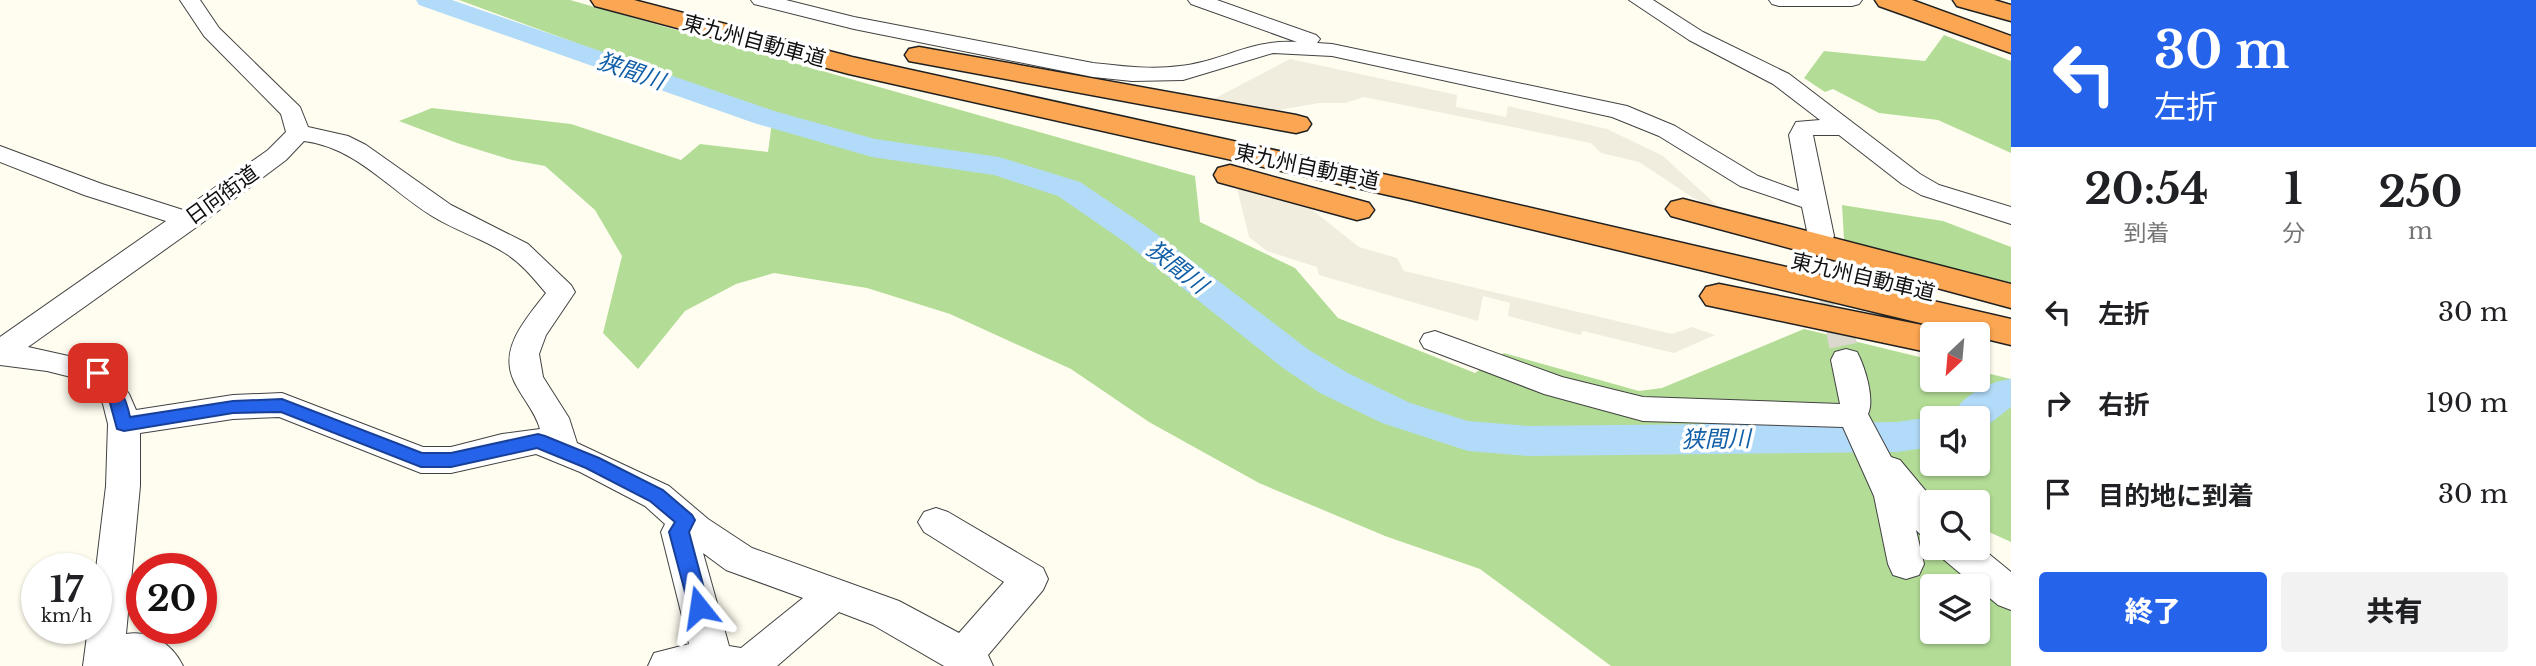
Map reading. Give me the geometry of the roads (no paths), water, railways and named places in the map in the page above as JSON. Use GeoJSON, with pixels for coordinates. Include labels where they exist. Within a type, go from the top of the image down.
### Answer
{"type":"FeatureCollection","features":[{"type":"Feature","properties":{"kind":"highway","name":"東九州自動車道"},"geometry":{"type":"LineString","coordinates":[[604,0],[764,44],[1006,101],[1410,190],[1997,325]]}},
{"type":"Feature","properties":{"kind":"highway","name":"東九州自動車道"},"geometry":{"type":"LineString","coordinates":[[649,0],[881,57],[1413,174],[1997,325]]}},
{"type":"Feature","properties":{"kind":"highway"},"geometry":{"type":"LineString","coordinates":[[664,0],[955,62],[1296,124]]}},
{"type":"Feature","properties":{"kind":"highway"},"geometry":{"type":"LineString","coordinates":[[1888,0],[2011,36]]}},
{"type":"Feature","properties":{"kind":"highway"},"geometry":{"type":"LineString","coordinates":[[1966,0],[2011,13]]}},
{"type":"Feature","properties":{"kind":"highway"},"geometry":{"type":"LineString","coordinates":[[1922,8],[2011,47]]}},
{"type":"Feature","properties":{"kind":"highway"},"geometry":{"type":"LineString","coordinates":[[764,44],[880,79],[1357,210]]}},
{"type":"Feature","properties":{"kind":"highway"},"geometry":{"type":"LineString","coordinates":[[1683,209],[1997,325]]}},
{"type":"Feature","properties":{"kind":"highway"},"geometry":{"type":"LineString","coordinates":[[1719,296],[1920,338]]}},
{"type":"Feature","properties":{"kind":"street"},"geometry":{"type":"LineString","coordinates":[[190,0],[211,32],[292,113],[298,133],[322,133],[348,145],[443,211],[527,256],[561,292],[532,333],[524,354],[528,379],[553,418],[563,451]]}},
{"type":"Feature","properties":{"kind":"street"},"geometry":{"type":"LineString","coordinates":[[761,0],[854,23],[1009,51],[1093,70],[1132,74],[1183,73],[1272,47],[1332,50],[1619,111],[1667,131],[1749,181],[1813,202]]}},
{"type":"Feature","properties":{"kind":"street"},"geometry":{"type":"LineString","coordinates":[[1198,0],[1330,45],[1332,50]]}},
{"type":"Feature","properties":{"kind":"street"},"geometry":{"type":"LineString","coordinates":[[1639,0],[1696,36],[1781,79],[1911,179],[1930,190],[2011,216]]}},
{"type":"Feature","properties":{"kind":"street"},"geometry":{"type":"LineString","coordinates":[[1779,0],[1852,0]]}},
{"type":"Feature","properties":{"kind":"street"},"geometry":{"type":"LineString","coordinates":[[1821,236],[1801,135],[1804,127],[1843,128]]}},
{"type":"Feature","properties":{"kind":"street","name":"日向街道"},"geometry":{"type":"LineString","coordinates":[[0,353],[189,220],[277,155],[298,133]]}},
{"type":"Feature","properties":{"kind":"street"},"geometry":{"type":"LineString","coordinates":[[0,153],[126,201],[189,220]]}},
{"type":"Feature","properties":{"kind":"street"},"geometry":{"type":"LineString","coordinates":[[1435,341],[1555,386],[1643,410],[1840,416],[1852,414]]}},
{"type":"Feature","properties":{"kind":"street"},"geometry":{"type":"LineString","coordinates":[[0,353],[47,360],[98,373],[118,401],[124,424],[123,486],[104,661],[141,649],[163,666]]}},
{"type":"Feature","properties":{"kind":"street"},"geometry":{"type":"LineString","coordinates":[[1846,360],[1856,406],[1852,414]]}},
{"type":"Feature","properties":{"kind":"street"},"geometry":{"type":"LineString","coordinates":[[124,424],[233,407],[282,405],[421,460],[451,460],[538,441],[657,496],[739,559],[886,613],[951,648],[968,661],[1030,579],[936,522]]}},
{"type":"Feature","properties":{"kind":"street"},"geometry":{"type":"LineString","coordinates":[[1852,414],[1872,451],[1891,496],[1906,564]]}},
{"type":"Feature","properties":{"kind":"street"},"geometry":{"type":"LineString","coordinates":[[1872,451],[1920,509]]}},
{"type":"Feature","properties":{"kind":"street"},"geometry":{"type":"LineString","coordinates":[[686,520],[679,532],[723,663]]}},
{"type":"Feature","properties":{"kind":"street"},"geometry":{"type":"LineString","coordinates":[[1970,560],[2011,594]]}},
{"type":"Feature","properties":{"kind":"street"},"geometry":{"type":"LineString","coordinates":[[667,666],[723,663],[749,665],[822,606],[832,592]]}},
{"type":"Feature","properties":{"kind":"waterway","name":"狭間川"},"geometry":{"type":"LineString","coordinates":[[428,0],[764,117],[872,148],[999,166],[1069,189],[1138,236],[1296,359],[1334,383],[1396,413],[1468,436],[1528,441],[1897,437],[1920,434]]}},
{"type":"Feature","properties":{"kind":"waterway","name":"狭間川"},"geometry":{"type":"LineString","coordinates":[[1984,406],[1994,398],[2011,393]]}},
{"type":"Feature","properties":{"kind":"tunnel"},"geometry":{"type":"LineString","coordinates":[[1821,236],[1846,360]]}}]}
